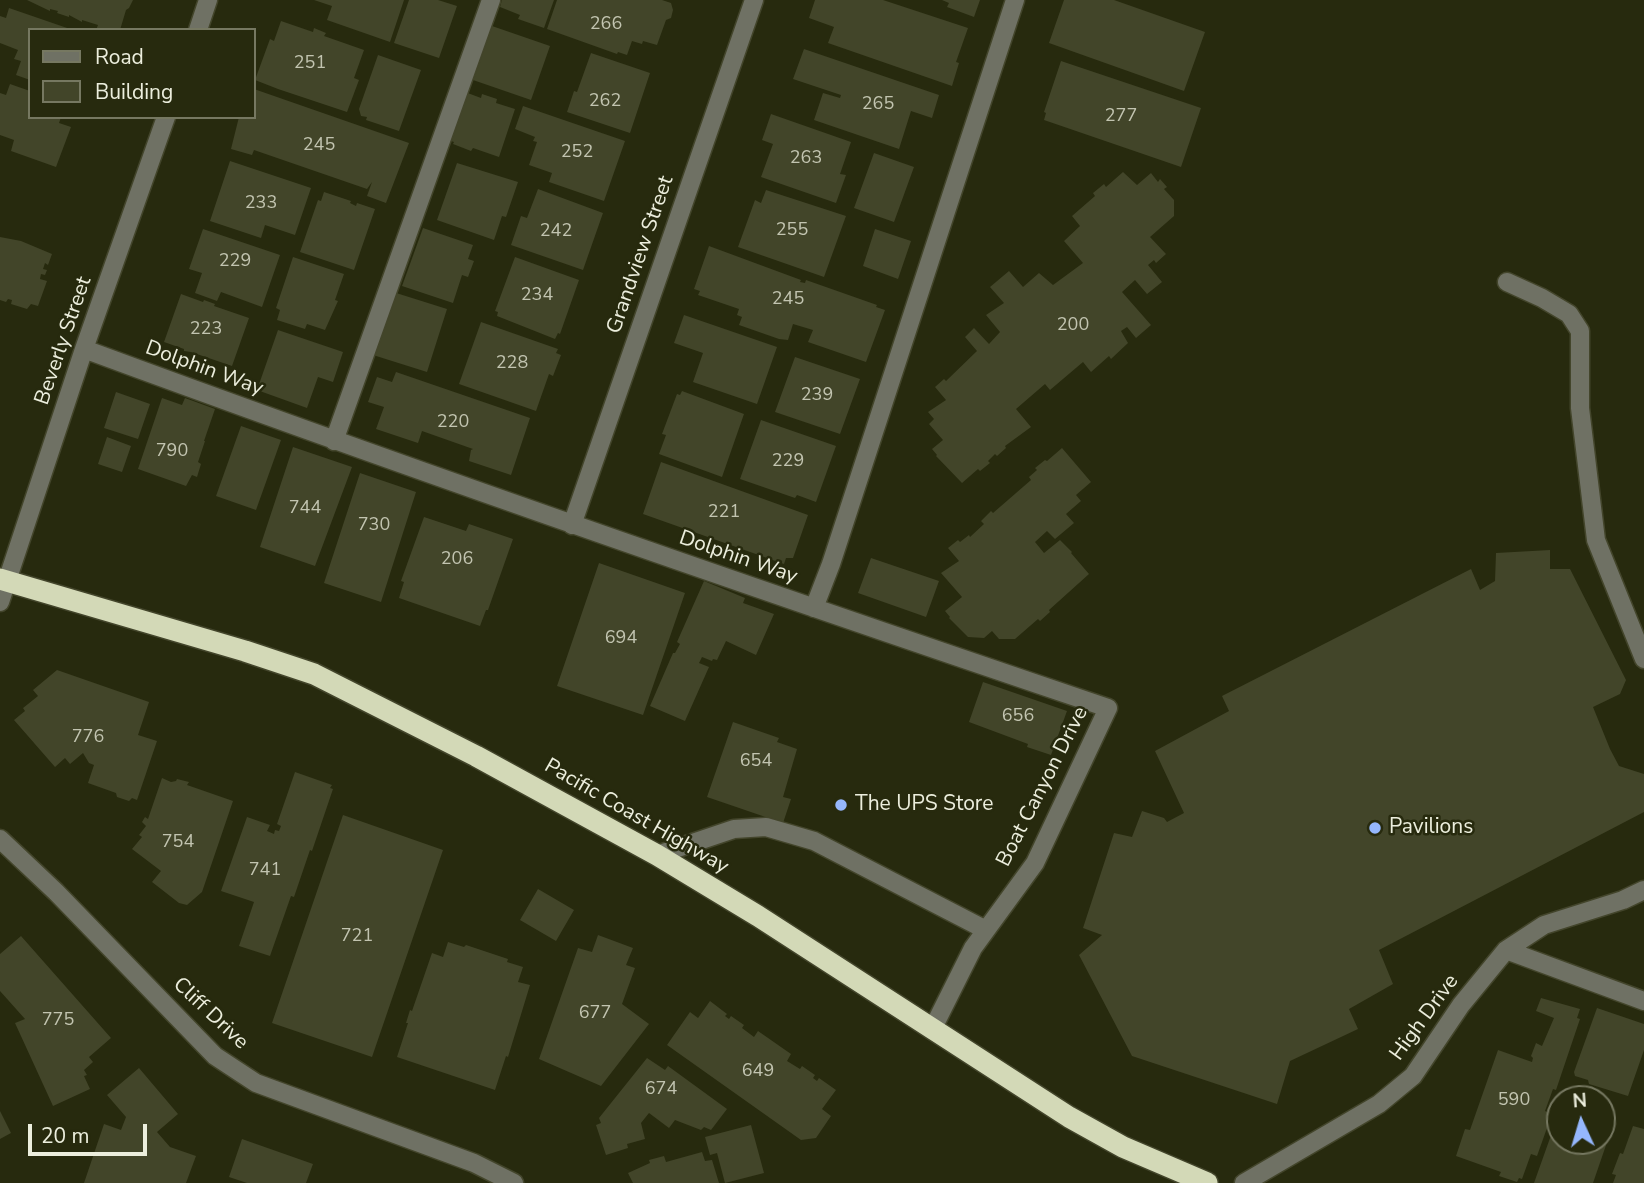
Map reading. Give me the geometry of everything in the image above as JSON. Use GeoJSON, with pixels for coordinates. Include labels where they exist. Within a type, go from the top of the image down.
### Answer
{"type":"FeatureCollection","features":[{"type":"Feature","properties":{"kind":"highway","name":"Pacific Coast Highway"},"geometry":{"type":"LineString","coordinates":[[4,580],[314,674],[477,756],[657,855],[758,916],[1069,1117],[1123,1147],[1207,1183]]}},
{"type":"Feature","properties":{"kind":"street"},"geometry":{"type":"LineString","coordinates":[[199,28],[208,0]]}},
{"type":"Feature","properties":{"kind":"street"},"geometry":{"type":"LineString","coordinates":[[334,442],[491,0]]}},
{"type":"Feature","properties":{"kind":"street","name":"Grandview Street"},"geometry":{"type":"LineString","coordinates":[[572,525],[754,0]]}},
{"type":"Feature","properties":{"kind":"street","name":"Dolphin Way"},"geometry":{"type":"LineString","coordinates":[[84,349],[334,442],[814,608],[836,551],[1015,0]]}},
{"type":"Feature","properties":{"kind":"street","name":"Beverly Street"},"geometry":{"type":"LineString","coordinates":[[4,580],[165,119]]}},
{"type":"Feature","properties":{"kind":"street"},"geometry":{"type":"LineString","coordinates":[[1507,282],[1569,314],[1580,331],[1580,408],[1596,540],[1644,659]]}},
{"type":"Feature","properties":{"kind":"street"},"geometry":{"type":"LineString","coordinates":[[0,601],[4,580]]}},
{"type":"Feature","properties":{"kind":"street","name":"Boat Canyon Drive"},"geometry":{"type":"LineString","coordinates":[[814,608],[1108,708],[1035,863],[974,948],[932,1030]]}},
{"type":"Feature","properties":{"kind":"street"},"geometry":{"type":"LineString","coordinates":[[657,855],[734,829],[766,827],[814,841],[986,929]]}},
{"type":"Feature","properties":{"kind":"street","name":"Cliff Drive"},"geometry":{"type":"LineString","coordinates":[[0,839],[56,892],[215,1056],[256,1083],[474,1163],[514,1183]]}},
{"type":"Feature","properties":{"kind":"street","name":"High Drive"},"geometry":{"type":"LineString","coordinates":[[1244,1183],[1379,1104],[1413,1076],[1461,1005],[1506,950],[1544,925],[1623,900],[1644,890]]}},
{"type":"Feature","properties":{"kind":"street"},"geometry":{"type":"LineString","coordinates":[[1506,950],[1644,1001]]}},
{"type":"Feature","properties":{"kind":"building"},"geometry":{"type":"Polygon","coordinates":[[[27,0],[133,0],[126,10],[121,28],[97,28],[98,25],[82,22],[69,15],[57,13],[58,11],[50,11],[27,0]]]}},
{"type":"Feature","properties":{"kind":"building"},"geometry":{"type":"Polygon","coordinates":[[[314,0],[404,0],[390,42],[327,20],[332,6],[314,0]]]}},
{"type":"Feature","properties":{"kind":"building"},"geometry":{"type":"Polygon","coordinates":[[[409,0],[438,0],[457,6],[439,58],[394,43],[409,0]]]}},
{"type":"Feature","properties":{"kind":"building"},"geometry":{"type":"Polygon","coordinates":[[[502,0],[554,0],[544,28],[518,19],[520,15],[500,7],[502,0]]]}},
{"type":"Feature","properties":{"kind":"building"},"geometry":{"type":"Polygon","coordinates":[[[557,0],[662,0],[671,3],[673,10],[671,18],[666,20],[657,45],[632,41],[627,55],[617,54],[547,29],[557,0]]]}},
{"type":"Feature","properties":{"kind":"building"},"geometry":{"type":"Polygon","coordinates":[[[815,0],[883,0],[968,28],[956,62],[959,63],[952,86],[828,43],[834,27],[809,18],[815,0]]]}},
{"type":"Feature","properties":{"kind":"building"},"geometry":{"type":"Polygon","coordinates":[[[942,0],[980,0],[974,17],[947,7],[949,3],[942,0]]]}},
{"type":"Feature","properties":{"kind":"building"},"geometry":{"type":"Polygon","coordinates":[[[1064,0],[1114,0],[1205,32],[1184,91],[1049,43],[1064,0]]]}},
{"type":"Feature","properties":{"kind":"building"},"geometry":{"type":"Polygon","coordinates":[[[9,8],[67,28],[28,28],[28,79],[16,75],[21,61],[14,59],[18,50],[0,43],[0,16],[6,18],[9,8]]]}},
{"type":"Feature","properties":{"kind":"building"},"geometry":{"type":"Polygon","coordinates":[[[281,21],[313,32],[314,28],[326,33],[324,36],[364,50],[354,78],[359,80],[347,112],[256,80],[270,39],[274,41],[281,21]]]}},
{"type":"Feature","properties":{"kind":"building"},"geometry":{"type":"Polygon","coordinates":[[[492,26],[550,46],[531,100],[473,80],[492,26]]]}},
{"type":"Feature","properties":{"kind":"building"},"geometry":{"type":"Polygon","coordinates":[[[804,49],[939,95],[932,118],[911,111],[899,149],[814,120],[823,93],[840,98],[841,95],[793,79],[804,49]]]}},
{"type":"Feature","properties":{"kind":"building"},"geometry":{"type":"Polygon","coordinates":[[[591,53],[650,73],[630,133],[567,112],[591,53]]]}},
{"type":"Feature","properties":{"kind":"building"},"geometry":{"type":"Polygon","coordinates":[[[378,55],[421,70],[399,131],[366,120],[367,117],[361,116],[359,109],[378,55]]]}},
{"type":"Feature","properties":{"kind":"building"},"geometry":{"type":"Polygon","coordinates":[[[1061,61],[1201,108],[1181,167],[1044,120],[1044,112],[1061,61]]]}},
{"type":"Feature","properties":{"kind":"building"},"geometry":{"type":"Polygon","coordinates":[[[10,84],[28,90],[28,119],[60,119],[59,123],[71,127],[56,167],[11,151],[14,140],[0,135],[0,93],[6,95],[10,84]]]}},
{"type":"Feature","properties":{"kind":"building"},"geometry":{"type":"Polygon","coordinates":[[[256,90],[409,143],[386,203],[367,196],[372,182],[367,189],[254,150],[252,155],[231,149],[238,119],[256,119],[256,90]]]}},
{"type":"Feature","properties":{"kind":"building"},"geometry":{"type":"Polygon","coordinates":[[[465,92],[481,98],[482,94],[497,99],[496,103],[515,109],[499,157],[473,148],[471,151],[448,140],[465,92]]]}},
{"type":"Feature","properties":{"kind":"building"},"geometry":{"type":"Polygon","coordinates":[[[523,106],[625,141],[604,201],[549,182],[552,173],[529,165],[537,142],[533,141],[535,137],[515,129],[523,106]]]}},
{"type":"Feature","properties":{"kind":"building"},"geometry":{"type":"Polygon","coordinates":[[[771,114],[851,142],[840,174],[846,175],[836,203],[761,177],[773,144],[762,140],[771,114]]]}},
{"type":"Feature","properties":{"kind":"building"},"geometry":{"type":"Polygon","coordinates":[[[874,153],[914,167],[894,222],[854,208],[874,153]]]}},
{"type":"Feature","properties":{"kind":"building"},"geometry":{"type":"Polygon","coordinates":[[[230,161],[311,188],[295,235],[265,225],[261,238],[210,221],[230,161]]]}},
{"type":"Feature","properties":{"kind":"building"},"geometry":{"type":"Polygon","coordinates":[[[457,163],[518,182],[506,217],[502,216],[494,240],[437,220],[457,163]]]}},
{"type":"Feature","properties":{"kind":"building"},"geometry":{"type":"Polygon","coordinates":[[[1123,172],[1137,185],[1151,173],[1158,182],[1160,179],[1167,187],[1164,189],[1174,200],[1174,216],[1150,237],[1166,254],[1156,263],[1154,260],[1148,265],[1162,282],[1147,294],[1135,280],[1122,292],[1151,325],[1136,338],[1127,327],[1121,331],[1128,343],[1111,359],[1109,356],[1091,372],[1083,362],[1050,390],[1045,384],[1016,409],[1031,427],[1005,446],[997,456],[995,454],[988,461],[990,463],[962,483],[932,449],[943,440],[929,424],[934,419],[928,412],[946,400],[935,387],[944,379],[946,381],[977,351],[965,337],[974,328],[989,344],[1000,332],[986,315],[1004,303],[990,287],[1009,271],[1023,287],[1039,273],[1053,285],[1083,263],[1064,241],[1080,226],[1072,216],[1095,196],[1093,193],[1104,184],[1106,187],[1123,172]]]}},
{"type":"Feature","properties":{"kind":"building"},"geometry":{"type":"Polygon","coordinates":[[[538,189],[603,213],[583,270],[511,245],[521,216],[527,218],[538,189]]]}},
{"type":"Feature","properties":{"kind":"building"},"geometry":{"type":"Polygon","coordinates":[[[766,190],[846,216],[824,277],[738,247],[755,200],[761,203],[766,190]]]}},
{"type":"Feature","properties":{"kind":"building"},"geometry":{"type":"Polygon","coordinates":[[[324,192],[351,201],[350,203],[356,206],[357,203],[375,209],[354,270],[300,252],[318,200],[321,201],[324,192]]]}},
{"type":"Feature","properties":{"kind":"building"},"geometry":{"type":"Polygon","coordinates":[[[423,228],[473,245],[468,259],[474,261],[468,277],[462,275],[453,303],[402,286],[423,228]]]}},
{"type":"Feature","properties":{"kind":"building"},"geometry":{"type":"Polygon","coordinates":[[[203,229],[280,255],[262,307],[221,292],[217,301],[195,293],[202,273],[189,269],[203,229]]]}},
{"type":"Feature","properties":{"kind":"building"},"geometry":{"type":"Polygon","coordinates":[[[875,229],[911,241],[898,279],[863,266],[875,229]]]}},
{"type":"Feature","properties":{"kind":"building"},"geometry":{"type":"Polygon","coordinates":[[[0,237],[21,241],[52,254],[48,265],[45,263],[43,269],[47,270],[45,275],[41,274],[40,279],[47,281],[38,306],[31,304],[27,309],[11,304],[12,300],[0,300],[0,237]]]}},
{"type":"Feature","properties":{"kind":"building"},"geometry":{"type":"Polygon","coordinates":[[[709,246],[801,280],[800,282],[805,283],[806,280],[885,310],[866,362],[808,342],[813,330],[793,324],[788,340],[739,325],[742,317],[737,315],[739,309],[698,295],[700,291],[694,289],[709,246]]]}},
{"type":"Feature","properties":{"kind":"building"},"geometry":{"type":"Polygon","coordinates":[[[293,257],[344,274],[335,300],[338,301],[325,330],[307,324],[305,329],[277,320],[280,310],[276,308],[293,257]]]}},
{"type":"Feature","properties":{"kind":"building"},"geometry":{"type":"Polygon","coordinates":[[[515,257],[579,280],[560,334],[558,333],[555,339],[497,316],[498,312],[495,311],[515,257]]]}},
{"type":"Feature","properties":{"kind":"building"},"geometry":{"type":"Polygon","coordinates":[[[393,292],[447,309],[427,372],[373,355],[393,292]]]}},
{"type":"Feature","properties":{"kind":"building"},"geometry":{"type":"Polygon","coordinates":[[[181,294],[249,318],[232,366],[164,342],[181,294]]]}},
{"type":"Feature","properties":{"kind":"building"},"geometry":{"type":"Polygon","coordinates":[[[684,315],[777,347],[757,404],[693,382],[703,353],[674,343],[684,315]]]}},
{"type":"Feature","properties":{"kind":"building"},"geometry":{"type":"Polygon","coordinates":[[[481,322],[558,349],[556,353],[561,355],[553,376],[549,374],[536,411],[459,384],[481,322]]]}},
{"type":"Feature","properties":{"kind":"building"},"geometry":{"type":"Polygon","coordinates":[[[278,330],[343,352],[333,382],[318,377],[307,408],[257,390],[278,330]]]}},
{"type":"Feature","properties":{"kind":"building"},"geometry":{"type":"Polygon","coordinates":[[[795,357],[860,379],[840,434],[775,412],[795,357]]]}},
{"type":"Feature","properties":{"kind":"building"},"geometry":{"type":"Polygon","coordinates":[[[396,372],[530,418],[511,475],[469,461],[473,449],[422,431],[418,443],[376,429],[384,407],[368,402],[377,377],[392,382],[396,372]]]}},
{"type":"Feature","properties":{"kind":"building"},"geometry":{"type":"Polygon","coordinates":[[[682,391],[744,414],[722,477],[659,454],[666,435],[662,434],[677,394],[680,395],[682,391]]]}},
{"type":"Feature","properties":{"kind":"building"},"geometry":{"type":"Polygon","coordinates":[[[116,392],[150,404],[138,439],[104,428],[116,392]]]}},
{"type":"Feature","properties":{"kind":"building"},"geometry":{"type":"Polygon","coordinates":[[[162,398],[182,405],[185,398],[215,409],[198,462],[201,464],[197,477],[192,475],[186,486],[138,469],[162,398]]]}},
{"type":"Feature","properties":{"kind":"building"},"geometry":{"type":"Polygon","coordinates":[[[761,420],[836,446],[816,502],[797,495],[795,498],[740,479],[761,420]]]}},
{"type":"Feature","properties":{"kind":"building"},"geometry":{"type":"Polygon","coordinates":[[[241,426],[281,440],[256,510],[216,496],[241,426]]]}},
{"type":"Feature","properties":{"kind":"building"},"geometry":{"type":"Polygon","coordinates":[[[107,437],[131,446],[122,472],[98,464],[107,437]]]}},
{"type":"Feature","properties":{"kind":"building"},"geometry":{"type":"Polygon","coordinates":[[[293,447],[352,467],[315,566],[260,547],[293,447]]]}},
{"type":"Feature","properties":{"kind":"building"},"geometry":{"type":"Polygon","coordinates":[[[1062,448],[1091,482],[1076,495],[1081,501],[1066,514],[1074,523],[1055,539],[1047,531],[1035,542],[1044,553],[1060,540],[1089,574],[1040,621],[1038,619],[1015,639],[999,639],[992,631],[984,638],[968,637],[945,611],[962,597],[941,573],[959,561],[948,548],[958,540],[960,542],[969,535],[970,537],[984,524],[981,521],[991,511],[993,513],[1031,480],[1029,477],[1037,470],[1035,468],[1062,448]]]}},
{"type":"Feature","properties":{"kind":"building"},"geometry":{"type":"Polygon","coordinates":[[[661,462],[808,515],[793,558],[786,558],[784,564],[643,514],[661,462]]]}},
{"type":"Feature","properties":{"kind":"building"},"geometry":{"type":"Polygon","coordinates":[[[360,473],[416,492],[381,602],[324,583],[360,473]]]}},
{"type":"Feature","properties":{"kind":"building"},"geometry":{"type":"Polygon","coordinates":[[[424,517],[466,531],[469,524],[513,539],[480,626],[399,598],[404,582],[401,581],[424,517]]]}},
{"type":"Feature","properties":{"kind":"building","name":"Pavilions"},"geometry":{"type":"Polygon","coordinates":[[[1550,550],[1550,569],[1570,569],[1626,680],[1620,694],[1593,707],[1619,766],[1644,774],[1644,812],[1379,950],[1393,984],[1349,1009],[1358,1029],[1290,1061],[1277,1104],[1132,1056],[1079,955],[1102,935],[1083,928],[1114,833],[1132,837],[1142,811],[1164,818],[1167,822],[1184,813],[1155,751],[1229,711],[1222,696],[1471,569],[1480,590],[1495,581],[1496,553],[1550,550]]]}},
{"type":"Feature","properties":{"kind":"building"},"geometry":{"type":"Polygon","coordinates":[[[871,558],[939,581],[926,617],[858,593],[871,558]]]}},
{"type":"Feature","properties":{"kind":"building"},"geometry":{"type":"Polygon","coordinates":[[[599,563],[685,593],[643,715],[557,686],[599,563]]]}},
{"type":"Feature","properties":{"kind":"building"},"geometry":{"type":"Polygon","coordinates":[[[704,581],[745,598],[743,603],[774,614],[756,655],[726,641],[717,660],[702,657],[699,663],[709,667],[685,721],[650,706],[673,653],[680,644],[677,642],[704,581]]]}},
{"type":"Feature","properties":{"kind":"building"},"geometry":{"type":"Polygon","coordinates":[[[57,670],[149,702],[138,735],[157,741],[137,800],[132,798],[129,801],[117,797],[116,793],[88,783],[94,765],[89,763],[83,753],[70,764],[65,758],[55,767],[14,720],[25,711],[23,708],[38,696],[33,690],[57,670]]]}},
{"type":"Feature","properties":{"kind":"building"},"geometry":{"type":"Polygon","coordinates":[[[983,682],[1067,711],[1051,755],[969,722],[983,682]]]}},
{"type":"Feature","properties":{"kind":"building"},"geometry":{"type":"Polygon","coordinates":[[[733,722],[779,738],[777,742],[797,749],[783,797],[791,799],[783,823],[707,797],[733,722]]]}},
{"type":"Feature","properties":{"kind":"building"},"geometry":{"type":"Polygon","coordinates":[[[295,772],[332,785],[330,788],[333,789],[312,851],[310,850],[294,897],[291,896],[270,956],[239,946],[254,902],[221,891],[247,817],[270,825],[267,831],[274,834],[275,830],[279,831],[281,826],[277,824],[295,772]]]}},
{"type":"Feature","properties":{"kind":"building"},"geometry":{"type":"Polygon","coordinates":[[[162,778],[171,782],[177,779],[189,782],[187,785],[233,801],[202,892],[187,905],[179,903],[152,882],[161,871],[132,849],[142,837],[139,835],[146,826],[142,822],[145,817],[148,819],[162,778]]]}},
{"type":"Feature","properties":{"kind":"building"},"geometry":{"type":"Polygon","coordinates":[[[343,815],[443,850],[372,1057],[272,1023],[343,815]]]}},
{"type":"Feature","properties":{"kind":"building"},"geometry":{"type":"Polygon","coordinates":[[[538,889],[574,910],[556,941],[520,920],[538,889]]]}},
{"type":"Feature","properties":{"kind":"building"},"geometry":{"type":"Polygon","coordinates":[[[598,935],[633,948],[626,965],[635,968],[622,1004],[649,1024],[601,1086],[539,1059],[578,948],[592,952],[598,935]]]}},
{"type":"Feature","properties":{"kind":"building"},"geometry":{"type":"Polygon","coordinates":[[[21,936],[111,1038],[89,1057],[93,1062],[84,1070],[87,1075],[84,1076],[90,1089],[53,1106],[15,1023],[25,1019],[0,991],[0,954],[21,936]]]}},
{"type":"Feature","properties":{"kind":"building"},"geometry":{"type":"Polygon","coordinates":[[[448,942],[508,959],[507,962],[523,967],[518,982],[530,985],[495,1090],[397,1057],[410,1010],[412,1011],[432,953],[443,957],[448,942]]]}},
{"type":"Feature","properties":{"kind":"building"},"geometry":{"type":"Polygon","coordinates":[[[1541,998],[1580,1009],[1577,1018],[1580,1019],[1558,1085],[1546,1085],[1546,1131],[1537,1156],[1531,1154],[1522,1179],[1519,1178],[1517,1182],[1499,1176],[1501,1172],[1456,1156],[1465,1129],[1470,1130],[1498,1050],[1532,1062],[1531,1056],[1536,1043],[1542,1046],[1554,1018],[1536,1011],[1541,998]]]}},
{"type":"Feature","properties":{"kind":"building"},"geometry":{"type":"Polygon","coordinates":[[[710,1001],[727,1014],[725,1016],[729,1019],[731,1016],[744,1025],[742,1028],[754,1037],[758,1031],[791,1054],[787,1061],[800,1069],[802,1066],[815,1075],[813,1078],[817,1081],[819,1078],[836,1090],[822,1109],[831,1116],[816,1138],[801,1140],[667,1045],[690,1012],[698,1018],[710,1001]]]}},
{"type":"Feature","properties":{"kind":"building"},"geometry":{"type":"Polygon","coordinates":[[[1597,1008],[1644,1024],[1644,1050],[1628,1096],[1616,1092],[1616,1085],[1589,1084],[1588,1080],[1575,1076],[1574,1072],[1597,1008]]]}},
{"type":"Feature","properties":{"kind":"building"},"geometry":{"type":"Polygon","coordinates":[[[647,1058],[665,1070],[668,1066],[727,1109],[711,1130],[704,1127],[701,1130],[675,1120],[669,1128],[649,1113],[641,1123],[645,1139],[627,1144],[628,1148],[606,1155],[596,1125],[601,1123],[599,1118],[647,1058]]]}},
{"type":"Feature","properties":{"kind":"building"},"geometry":{"type":"Polygon","coordinates":[[[139,1068],[178,1114],[157,1132],[170,1147],[196,1156],[186,1183],[84,1183],[104,1124],[121,1130],[126,1117],[107,1095],[139,1068]]]}},
{"type":"Feature","properties":{"kind":"building"},"geometry":{"type":"Polygon","coordinates":[[[0,1111],[11,1133],[0,1139],[0,1111]]]}},
{"type":"Feature","properties":{"kind":"building"},"geometry":{"type":"Polygon","coordinates":[[[751,1125],[764,1173],[725,1183],[717,1153],[710,1155],[705,1137],[751,1125]]]}},
{"type":"Feature","properties":{"kind":"building"},"geometry":{"type":"Polygon","coordinates":[[[1633,1126],[1644,1129],[1644,1183],[1613,1183],[1616,1175],[1612,1174],[1633,1126]]]}},
{"type":"Feature","properties":{"kind":"building"},"geometry":{"type":"Polygon","coordinates":[[[242,1139],[313,1164],[306,1183],[247,1183],[229,1177],[242,1139]]]}},
{"type":"Feature","properties":{"kind":"building"},"geometry":{"type":"Polygon","coordinates":[[[1546,1149],[1546,1155],[1603,1155],[1593,1183],[1534,1183],[1546,1149]]]}},
{"type":"Feature","properties":{"kind":"building"},"geometry":{"type":"Polygon","coordinates":[[[702,1152],[705,1161],[712,1160],[719,1183],[633,1183],[628,1173],[650,1163],[649,1160],[664,1156],[666,1162],[702,1152]]]}},
{"type":"Feature","properties":{"kind":"place","name":"The UPS Store"},"geometry":{"type":"Point","coordinates":[841,805]}},
{"type":"Feature","properties":{"kind":"place","name":"Pavilions"},"geometry":{"type":"Point","coordinates":[1375,828]}}]}
